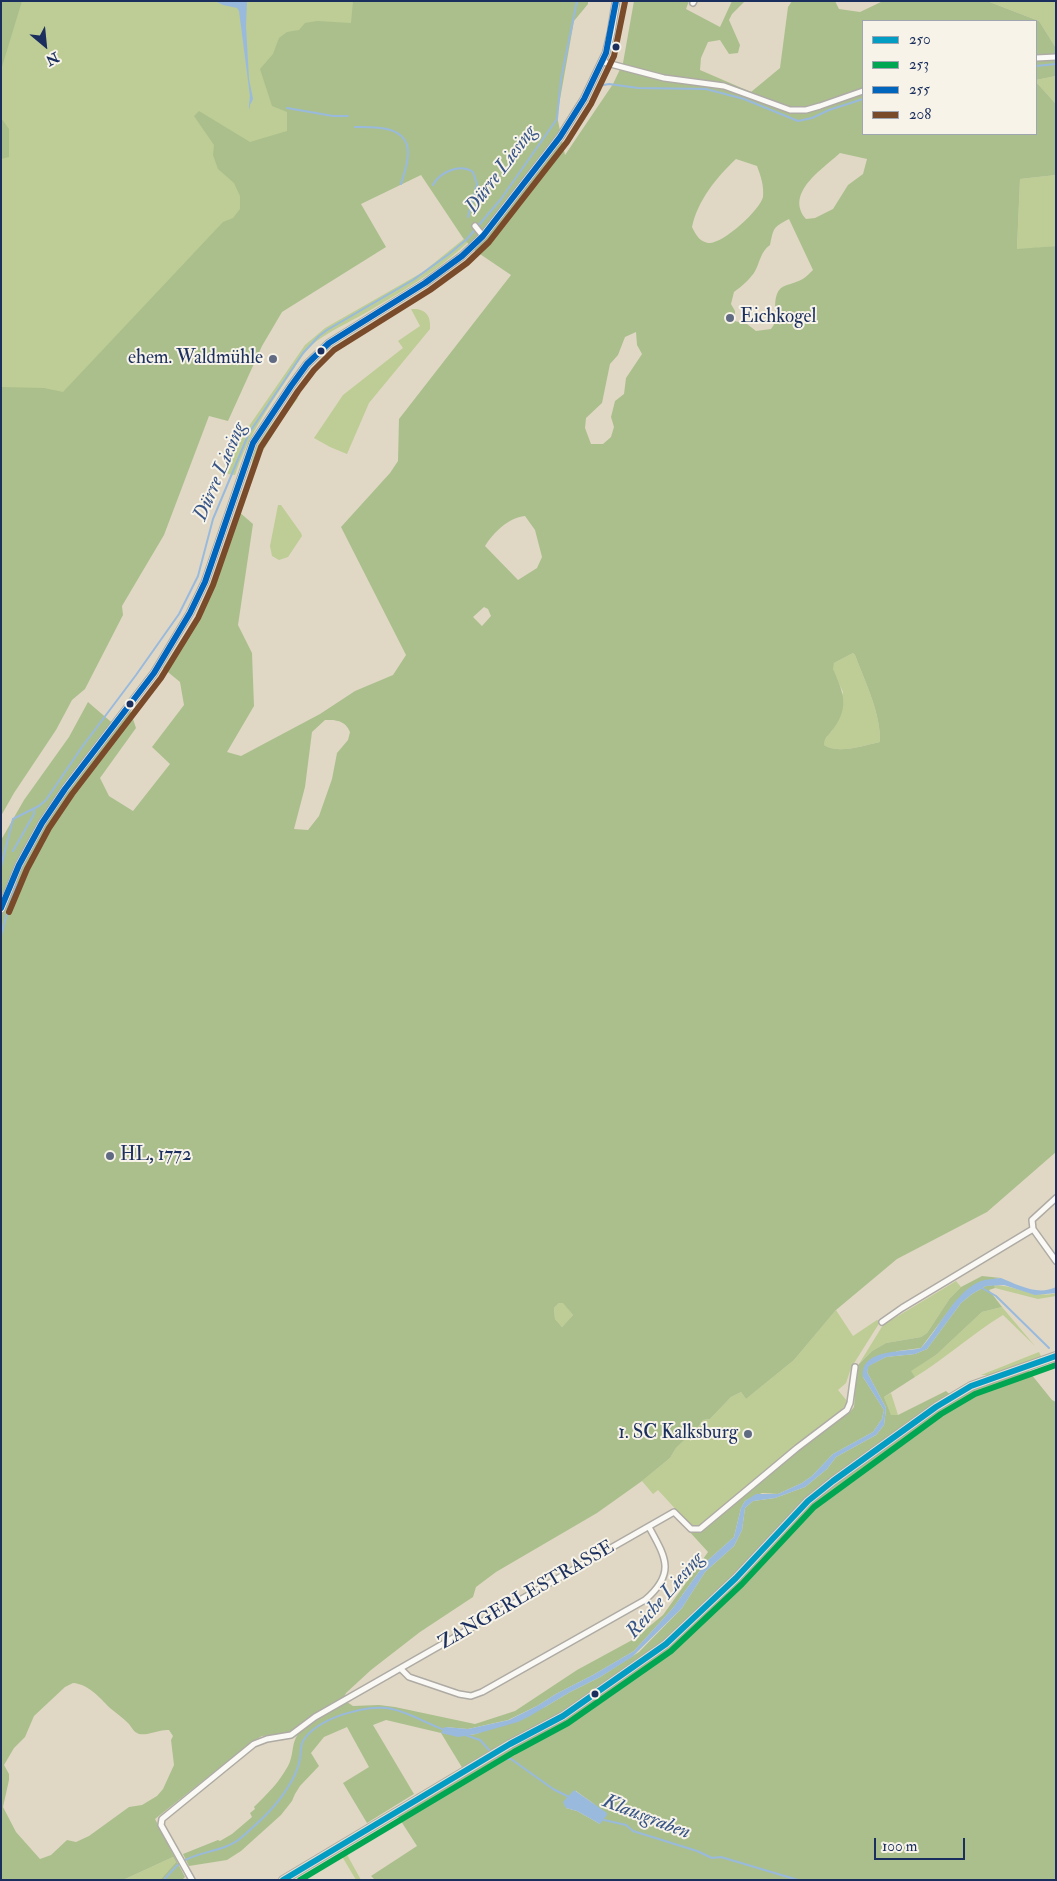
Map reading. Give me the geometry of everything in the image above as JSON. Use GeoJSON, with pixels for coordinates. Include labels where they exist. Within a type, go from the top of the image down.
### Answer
{"type":"FeatureCollection","features":[{"type":"Feature","properties":{"kind":"main road"},"geometry":{"type":"LineString","coordinates":[[1,909],[19,865],[50,811],[154,673],[190,613],[205,582],[250,450],[291,386],[307,364],[329,343],[425,283],[462,256],[560,137],[592,86],[603,62],[611,32],[616,1]]}},
{"type":"Feature","properties":{"kind":"main road"},"geometry":{"type":"LineString","coordinates":[[283,1880],[510,1744],[580,1705],[666,1644],[742,1571],[803,1506],[833,1481],[957,1393],[988,1379],[1056,1356]]}},
{"type":"Feature","properties":{"kind":"street"},"geometry":{"type":"LineString","coordinates":[[1037,58],[1056,57]]}},
{"type":"Feature","properties":{"kind":"street"},"geometry":{"type":"LineString","coordinates":[[603,62],[664,78],[724,86],[790,110],[806,110],[862,91]]}},
{"type":"Feature","properties":{"kind":"street"},"geometry":{"type":"LineString","coordinates":[[476,226],[481,233]]}},
{"type":"Feature","properties":{"kind":"street"},"geometry":{"type":"LineString","coordinates":[[1056,1198],[1032,1220],[1033,1229],[1056,1261]]}},
{"type":"Feature","properties":{"kind":"street"},"geometry":{"type":"LineString","coordinates":[[882,1322],[1033,1229]]}},
{"type":"Feature","properties":{"kind":"street","name":"ZANGERLESTRASSE"},"geometry":{"type":"LineString","coordinates":[[192,1880],[160,1823],[178,1804],[254,1744],[295,1733],[315,1718],[674,1512],[694,1530],[700,1529],[797,1448],[847,1410],[850,1403],[855,1368]]}},
{"type":"Feature","properties":{"kind":"street"},"geometry":{"type":"LineString","coordinates":[[401,1668],[409,1677],[459,1694],[471,1696],[489,1688],[645,1600],[658,1588],[665,1574],[665,1560],[661,1548],[649,1527]]}},
{"type":"Feature","properties":{"kind":"green space"},"geometry":{"type":"Polygon","coordinates":[[[1,1],[430,1],[1,510],[1,1]]]}},
{"type":"Feature","properties":{"kind":"green space"},"geometry":{"type":"Polygon","coordinates":[[[1,1],[22,1],[1,70],[1,1]]]}},
{"type":"Feature","properties":{"kind":"green space"},"geometry":{"type":"Polygon","coordinates":[[[353,1],[588,1],[588,4],[574,21],[557,116],[565,155],[613,84],[623,63],[634,1],[689,1],[686,9],[720,27],[732,1],[745,1],[732,14],[729,20],[740,45],[738,53],[729,54],[720,40],[708,42],[701,58],[700,70],[751,92],[780,68],[788,7],[792,1],[835,1],[839,9],[860,12],[883,1],[987,1],[1036,20],[862,20],[862,135],[1037,135],[1037,83],[1056,104],[1056,175],[1020,179],[1017,249],[1056,246],[1056,1152],[987,1212],[897,1259],[836,1310],[794,1360],[746,1399],[741,1392],[731,1397],[710,1419],[703,1420],[676,1448],[670,1458],[642,1481],[597,1513],[496,1572],[476,1587],[473,1597],[420,1632],[371,1670],[344,1697],[291,1731],[279,1735],[262,1736],[252,1742],[155,1819],[185,1877],[182,1880],[160,1880],[176,1862],[173,1857],[123,1880],[1,1880],[1,840],[24,800],[69,737],[88,702],[117,727],[130,710],[136,728],[100,778],[109,796],[133,811],[170,764],[152,747],[184,705],[180,682],[163,668],[199,613],[225,550],[238,511],[253,524],[238,625],[252,653],[254,706],[227,752],[241,756],[320,714],[355,691],[393,675],[406,655],[341,527],[390,473],[398,461],[399,419],[511,275],[474,250],[463,238],[421,175],[361,204],[386,247],[282,312],[262,346],[228,421],[209,416],[164,535],[122,606],[123,615],[85,689],[72,700],[56,730],[1,816],[1,387],[44,388],[63,392],[223,222],[233,218],[240,209],[240,196],[234,183],[218,169],[213,155],[214,145],[194,116],[199,111],[250,142],[287,131],[287,112],[272,106],[260,69],[273,54],[279,38],[287,32],[299,30],[305,23],[317,21],[351,23],[353,1]],[[840,153],[808,182],[803,191],[800,209],[806,219],[815,218],[833,209],[848,185],[863,174],[867,159],[840,153]],[[736,159],[709,190],[695,217],[692,227],[696,235],[705,242],[714,242],[731,233],[748,218],[763,197],[763,185],[757,166],[736,159]],[[789,219],[779,224],[775,229],[770,245],[762,254],[754,273],[734,292],[731,304],[735,311],[735,321],[747,324],[756,331],[771,329],[774,325],[778,291],[801,280],[813,270],[789,219]],[[636,332],[625,337],[618,355],[610,364],[602,403],[586,418],[585,428],[591,444],[603,444],[611,437],[614,427],[611,417],[615,401],[624,394],[626,378],[642,354],[637,345],[636,332]],[[525,516],[513,520],[497,531],[485,546],[518,580],[537,568],[542,557],[535,530],[525,516]],[[484,607],[473,617],[482,626],[491,616],[488,609],[484,607]],[[853,653],[834,663],[833,669],[840,686],[843,708],[841,716],[825,739],[824,745],[830,748],[844,749],[880,742],[880,731],[875,709],[855,655],[853,653]],[[325,720],[312,732],[305,787],[294,829],[308,830],[319,816],[332,779],[337,753],[348,740],[350,732],[343,723],[325,720]],[[559,1303],[554,1308],[555,1319],[562,1327],[573,1315],[563,1303],[559,1303]],[[73,1683],[65,1687],[34,1716],[25,1737],[14,1748],[4,1765],[9,1774],[9,1780],[3,1807],[16,1832],[40,1859],[51,1855],[67,1840],[76,1842],[89,1836],[129,1807],[142,1805],[157,1796],[163,1789],[174,1765],[171,1740],[173,1736],[169,1730],[146,1734],[137,1733],[126,1721],[84,1686],[73,1683]]]}},
{"type":"Feature","properties":{"kind":"green space"},"geometry":{"type":"Polygon","coordinates":[[[987,1],[1056,1],[1056,48],[1039,21],[987,1]]]}},
{"type":"Feature","properties":{"kind":"green space"},"geometry":{"type":"Polygon","coordinates":[[[1037,20],[1056,48],[1056,76],[1037,80],[1037,20]]]}},
{"type":"Feature","properties":{"kind":"green space"},"geometry":{"type":"Polygon","coordinates":[[[1056,76],[1056,104],[1037,83],[1037,80],[1056,76]]]}},
{"type":"Feature","properties":{"kind":"green space"},"geometry":{"type":"Polygon","coordinates":[[[1,118],[9,129],[9,157],[1,159],[1,118]]]}},
{"type":"Feature","properties":{"kind":"green space"},"geometry":{"type":"Polygon","coordinates":[[[1056,175],[1056,246],[1017,250],[1020,179],[1056,175]]]}},
{"type":"Feature","properties":{"kind":"green space"},"geometry":{"type":"Polygon","coordinates":[[[471,233],[475,235],[465,245],[427,275],[387,301],[331,331],[313,344],[297,363],[258,425],[245,449],[235,475],[228,474],[226,471],[238,442],[305,345],[325,328],[423,272],[471,233]]]}},
{"type":"Feature","properties":{"kind":"green space"},"geometry":{"type":"Polygon","coordinates":[[[419,295],[355,337],[320,365],[320,361],[336,347],[419,295]]]}},
{"type":"Feature","properties":{"kind":"green space"},"geometry":{"type":"Polygon","coordinates":[[[411,309],[424,311],[427,314],[430,320],[430,329],[369,403],[347,454],[314,438],[343,395],[403,348],[398,341],[420,326],[411,309]]]}},
{"type":"Feature","properties":{"kind":"green space"},"geometry":{"type":"Polygon","coordinates":[[[294,396],[298,398],[286,414],[281,412],[294,396]]]}},
{"type":"Feature","properties":{"kind":"green space"},"geometry":{"type":"Polygon","coordinates":[[[277,417],[281,421],[252,469],[256,448],[277,417]]]}},
{"type":"Feature","properties":{"kind":"green space"},"geometry":{"type":"Polygon","coordinates":[[[278,505],[281,505],[302,536],[288,557],[279,560],[272,556],[270,546],[278,505]]]}},
{"type":"Feature","properties":{"kind":"green space"},"geometry":{"type":"Polygon","coordinates":[[[853,653],[868,687],[875,709],[880,731],[880,742],[844,749],[830,748],[824,745],[824,740],[832,731],[843,692],[832,669],[834,663],[853,653]]]}},
{"type":"Feature","properties":{"kind":"green space"},"geometry":{"type":"Polygon","coordinates":[[[982,1276],[1001,1278],[994,1279],[953,1305],[921,1348],[898,1351],[867,1363],[863,1377],[884,1410],[882,1419],[873,1432],[833,1454],[812,1476],[802,1483],[778,1494],[762,1493],[745,1501],[741,1508],[734,1537],[706,1562],[673,1608],[634,1651],[537,1706],[508,1720],[468,1729],[445,1727],[470,1735],[476,1734],[545,1707],[600,1677],[639,1652],[682,1608],[705,1572],[734,1546],[742,1530],[745,1508],[753,1501],[775,1498],[805,1487],[827,1469],[836,1457],[876,1435],[884,1425],[886,1408],[867,1372],[868,1366],[886,1357],[915,1354],[927,1349],[961,1303],[986,1286],[994,1285],[995,1288],[989,1290],[1002,1307],[982,1312],[936,1355],[911,1371],[915,1377],[884,1397],[891,1415],[898,1415],[946,1391],[954,1398],[971,1388],[1027,1369],[1052,1400],[1056,1402],[1056,1880],[375,1880],[371,1876],[417,1846],[397,1815],[466,1774],[441,1733],[386,1720],[373,1725],[414,1794],[367,1823],[343,1783],[369,1767],[347,1727],[324,1737],[311,1753],[319,1766],[300,1786],[292,1801],[281,1815],[241,1851],[227,1860],[189,1866],[183,1854],[218,1840],[220,1841],[232,1834],[252,1817],[250,1813],[255,1809],[254,1807],[277,1783],[288,1766],[298,1734],[315,1719],[334,1708],[347,1702],[353,1706],[379,1705],[475,1724],[515,1711],[577,1670],[634,1639],[663,1615],[708,1552],[687,1529],[695,1533],[703,1531],[803,1446],[850,1412],[854,1407],[857,1368],[859,1364],[872,1351],[886,1343],[921,1337],[927,1333],[950,1298],[961,1287],[982,1276]],[[576,1791],[566,1808],[577,1811],[600,1824],[594,1804],[576,1791]]]}},
{"type":"Feature","properties":{"kind":"green space"},"geometry":{"type":"Polygon","coordinates":[[[956,1281],[961,1287],[950,1298],[927,1333],[921,1337],[886,1343],[872,1351],[859,1364],[883,1325],[956,1281]]]}},
{"type":"Feature","properties":{"kind":"green space"},"geometry":{"type":"Polygon","coordinates":[[[994,1285],[1040,1294],[1056,1293],[1056,1296],[1038,1299],[995,1288],[994,1285]]]}},
{"type":"Feature","properties":{"kind":"green space"},"geometry":{"type":"Polygon","coordinates":[[[563,1302],[573,1315],[562,1327],[555,1319],[554,1308],[563,1302]]]}},
{"type":"Feature","properties":{"kind":"green space"},"geometry":{"type":"Polygon","coordinates":[[[1002,1307],[1035,1346],[1003,1315],[915,1377],[910,1371],[936,1355],[982,1312],[1002,1307]]]}},
{"type":"Feature","properties":{"kind":"green space","name":"1. SC Kalksburg"},"geometry":{"type":"Polygon","coordinates":[[[836,1310],[853,1336],[877,1320],[880,1322],[851,1368],[846,1383],[838,1390],[847,1401],[846,1405],[825,1425],[701,1525],[692,1527],[658,1490],[653,1494],[642,1481],[670,1458],[676,1448],[703,1420],[710,1419],[731,1397],[741,1392],[746,1399],[794,1360],[836,1310]]]}},
{"type":"Feature","properties":{"kind":"green space"},"geometry":{"type":"Polygon","coordinates":[[[1039,1352],[1042,1358],[991,1375],[981,1375],[1039,1352]]]}},
{"type":"Feature","properties":{"kind":"green space"},"geometry":{"type":"Polygon","coordinates":[[[891,1393],[898,1415],[891,1416],[884,1397],[891,1393]]]}},
{"type":"Feature","properties":{"kind":"green space"},"geometry":{"type":"Polygon","coordinates":[[[345,1851],[361,1880],[356,1880],[340,1853],[345,1851]]]}},
{"type":"Feature","properties":{"kind":"green space"},"geometry":{"type":"Polygon","coordinates":[[[173,1857],[176,1862],[160,1880],[123,1880],[173,1857]]]}},
{"type":"Feature","properties":{"kind":"water"},"geometry":{"type":"Polygon","coordinates":[[[215,1],[247,1],[246,26],[249,79],[253,99],[250,110],[249,106],[250,96],[239,11],[237,8],[215,1]]]}},
{"type":"Feature","properties":{"kind":"water"},"geometry":{"type":"Polygon","coordinates":[[[1001,1278],[1035,1290],[1056,1287],[1056,1293],[1035,1295],[1004,1285],[986,1286],[961,1303],[927,1349],[915,1354],[886,1357],[869,1366],[867,1372],[886,1408],[884,1425],[876,1435],[836,1457],[827,1469],[805,1487],[775,1498],[753,1501],[745,1508],[742,1530],[734,1546],[705,1572],[682,1608],[632,1657],[600,1677],[518,1722],[458,1737],[441,1733],[445,1727],[468,1729],[509,1720],[634,1651],[673,1608],[706,1562],[734,1537],[741,1508],[745,1501],[756,1494],[778,1494],[802,1483],[812,1476],[833,1454],[873,1432],[882,1419],[884,1410],[863,1377],[864,1368],[868,1361],[875,1356],[921,1348],[963,1293],[981,1281],[1001,1278]]]}},
{"type":"Feature","properties":{"kind":"water"},"geometry":{"type":"Polygon","coordinates":[[[574,1790],[607,1813],[600,1824],[577,1811],[566,1808],[563,1802],[574,1790]]]}},
{"type":"Feature","properties":{"kind":"waterway","name":"Dürre Liesing"},"geometry":{"type":"LineString","coordinates":[[1,867],[13,819],[39,806],[46,800],[82,747],[179,614],[198,576],[213,519],[249,433],[303,353],[327,330],[413,280],[467,239],[501,199],[557,119],[561,79],[577,1]]}},
{"type":"Feature","properties":{"kind":"waterway"},"geometry":{"type":"LineString","coordinates":[[1037,66],[1056,64]]}},
{"type":"Feature","properties":{"kind":"waterway"},"geometry":{"type":"LineString","coordinates":[[598,86],[609,84],[638,88],[706,89],[744,99],[798,121],[812,118],[829,110],[862,99]]}},
{"type":"Feature","properties":{"kind":"waterway"},"geometry":{"type":"LineString","coordinates":[[287,108],[333,116],[348,116]]}},
{"type":"Feature","properties":{"kind":"waterway"},"geometry":{"type":"LineString","coordinates":[[355,127],[381,128],[397,132],[403,137],[407,144],[408,153],[407,165],[401,184]]}},
{"type":"Feature","properties":{"kind":"waterway"},"geometry":{"type":"LineString","coordinates":[[433,185],[440,176],[451,170],[462,168],[473,172],[477,184],[468,217]]}},
{"type":"Feature","properties":{"kind":"waterway"},"geometry":{"type":"LineString","coordinates":[[13,851],[34,814],[34,809]]}},
{"type":"Feature","properties":{"kind":"waterway"},"geometry":{"type":"LineString","coordinates":[[1,936],[17,884]]}},
{"type":"Feature","properties":{"kind":"waterway"},"geometry":{"type":"LineString","coordinates":[[982,1288],[996,1296],[1049,1348]]}},
{"type":"Feature","properties":{"kind":"waterway","name":"Reiche Liesing"},"geometry":{"type":"LineString","coordinates":[[164,1880],[180,1863],[235,1842],[261,1820],[284,1794],[297,1770],[303,1741],[319,1725],[357,1710],[382,1708],[406,1713],[445,1730]]}},
{"type":"Feature","properties":{"kind":"waterway","name":"Klausgraben"},"geometry":{"type":"LineString","coordinates":[[465,1735],[480,1740],[490,1751]]}},
{"type":"Feature","properties":{"kind":"waterway","name":"Klausgraben"},"geometry":{"type":"LineString","coordinates":[[495,1757],[498,1759],[511,1759],[553,1789],[571,1798]]}},
{"type":"Feature","properties":{"kind":"waterway","name":"Klausgraben"},"geometry":{"type":"LineString","coordinates":[[604,1820],[626,1825],[633,1831],[697,1851],[712,1858],[721,1857],[798,1880]]}},
{"type":"Feature","properties":{"kind":"transit line","name":"255"},"geometry":{"type":"LineString","coordinates":[[1,908],[19,865],[42,823],[65,789],[154,673],[190,613],[205,582],[253,443],[291,386],[307,364],[329,343],[425,283],[462,256],[483,236],[560,137],[584,99],[606,53],[616,1]]}},
{"type":"Feature","properties":{"kind":"transit line","name":"208"},"geometry":{"type":"LineString","coordinates":[[9,912],[27,869],[49,828],[72,794],[161,678],[198,618],[213,585],[261,447],[298,391],[314,370],[334,350],[430,290],[467,263],[489,242],[567,142],[591,104],[614,56],[625,2]]}},
{"type":"Feature","properties":{"kind":"transit line","name":"250"},"geometry":{"type":"LineString","coordinates":[[283,1880],[510,1744],[563,1716],[666,1644],[736,1578],[808,1501],[936,1407],[971,1386],[1056,1356]]}},
{"type":"Feature","properties":{"kind":"transit line","name":"253"},"geometry":{"type":"LineString","coordinates":[[300,1880],[514,1752],[568,1723],[671,1651],[742,1584],[814,1507],[941,1414],[975,1394],[1056,1365]]}},
{"type":"Feature","properties":{"kind":"place","name":"Eichkogel"},"geometry":{"type":"Point","coordinates":[730,318]}},
{"type":"Feature","properties":{"kind":"place","name":"ehem. Waldmühle"},"geometry":{"type":"Point","coordinates":[273,359]}},
{"type":"Feature","properties":{"kind":"place","name":"HL, 1772"},"geometry":{"type":"Point","coordinates":[110,1156]}},
{"type":"Feature","properties":{"kind":"place","name":"1. SC Kalksburg"},"geometry":{"type":"Point","coordinates":[748,1434]}}]}
